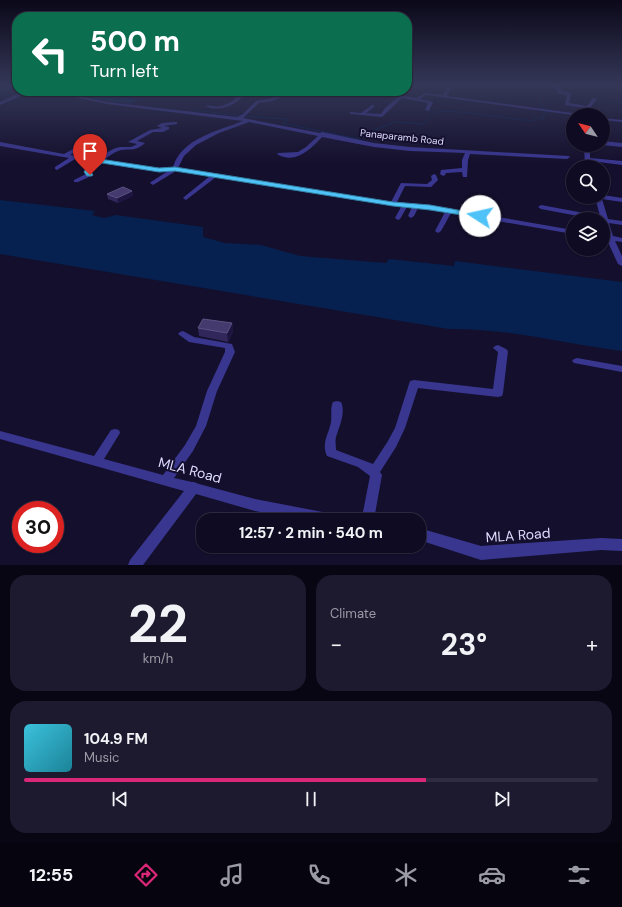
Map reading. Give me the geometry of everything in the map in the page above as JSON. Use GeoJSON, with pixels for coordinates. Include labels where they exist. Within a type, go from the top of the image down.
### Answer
{"type":"FeatureCollection","features":[{"type":"Feature","properties":{"kind":"street"},"geometry":{"type":"LineString","coordinates":[[169,110],[213,115],[239,122],[249,128]]}},
{"type":"Feature","properties":{"kind":"street"},"geometry":{"type":"LineString","coordinates":[[199,114],[202,110]]}},
{"type":"Feature","properties":{"kind":"street"},"geometry":{"type":"LineString","coordinates":[[153,183],[175,169],[176,162],[189,148],[205,138],[239,122],[250,110]]}},
{"type":"Feature","properties":{"kind":"street"},"geometry":{"type":"LineString","coordinates":[[362,114],[367,110]]}},
{"type":"Feature","properties":{"kind":"street"},"geometry":{"type":"LineString","coordinates":[[351,113],[382,116],[386,110]]}},
{"type":"Feature","properties":{"kind":"street"},"geometry":{"type":"LineString","coordinates":[[547,110],[566,113]]}},
{"type":"Feature","properties":{"kind":"street"},"geometry":{"type":"LineString","coordinates":[[610,120],[622,121]]}},
{"type":"Feature","properties":{"kind":"street","name":"Panaparamb Road"},"geometry":{"type":"LineString","coordinates":[[239,122],[248,121],[374,145],[567,157]]}},
{"type":"Feature","properties":{"kind":"street"},"geometry":{"type":"LineString","coordinates":[[76,181],[90,175],[87,172],[117,150],[134,150],[142,143],[131,142],[152,131],[167,128],[159,126],[162,124],[175,122]]}},
{"type":"Feature","properties":{"kind":"street"},"geometry":{"type":"LineString","coordinates":[[264,131],[275,126]]}},
{"type":"Feature","properties":{"kind":"street"},"geometry":{"type":"LineString","coordinates":[[280,154],[296,156],[301,154],[307,150],[322,134]]}},
{"type":"Feature","properties":{"kind":"street"},"geometry":{"type":"LineString","coordinates":[[66,155],[79,148],[76,146],[85,142]]}},
{"type":"Feature","properties":{"kind":"street"},"geometry":{"type":"LineString","coordinates":[[0,144],[159,170],[175,169],[215,175],[566,231]]}},
{"type":"Feature","properties":{"kind":"street"},"geometry":{"type":"LineString","coordinates":[[610,144],[622,145]]}},
{"type":"Feature","properties":{"kind":"street"},"geometry":{"type":"LineString","coordinates":[[443,174],[443,170],[465,173],[468,152]]}},
{"type":"Feature","properties":{"kind":"street"},"geometry":{"type":"LineString","coordinates":[[588,152],[588,159],[622,163]]}},
{"type":"Feature","properties":{"kind":"street"},"geometry":{"type":"LineString","coordinates":[[57,168],[75,157]]}},
{"type":"Feature","properties":{"kind":"street"},"geometry":{"type":"LineString","coordinates":[[186,198],[215,175]]}},
{"type":"Feature","properties":{"kind":"street"},"geometry":{"type":"LineString","coordinates":[[393,204],[403,184],[429,186],[435,180],[434,176]]}},
{"type":"Feature","properties":{"kind":"street"},"geometry":{"type":"LineString","coordinates":[[610,198],[622,200]]}},
{"type":"Feature","properties":{"kind":"street"},"geometry":{"type":"LineString","coordinates":[[398,218],[405,205]]}},
{"type":"Feature","properties":{"kind":"street"},"geometry":{"type":"LineString","coordinates":[[411,216],[416,206]]}},
{"type":"Feature","properties":{"kind":"street"},"geometry":{"type":"LineString","coordinates":[[541,207],[566,212]]}},
{"type":"Feature","properties":{"kind":"street"},"geometry":{"type":"LineString","coordinates":[[438,231],[448,211]]}},
{"type":"Feature","properties":{"kind":"street"},"geometry":{"type":"LineString","coordinates":[[610,221],[622,224]]}},
{"type":"Feature","properties":{"kind":"street"},"geometry":{"type":"LineString","coordinates":[[610,238],[622,240]]}},
{"type":"Feature","properties":{"kind":"street"},"geometry":{"type":"LineString","coordinates":[[610,243],[622,263]]}},
{"type":"Feature","properties":{"kind":"street"},"geometry":{"type":"LineString","coordinates":[[166,480],[189,448],[201,426],[212,392],[230,352],[229,346],[192,340],[182,334]]}},
{"type":"Feature","properties":{"kind":"street"},"geometry":{"type":"LineString","coordinates":[[374,472],[395,439],[414,384],[498,393],[503,352],[498,348]]}},
{"type":"Feature","properties":{"kind":"street"},"geometry":{"type":"LineString","coordinates":[[577,361],[622,369]]}},
{"type":"Feature","properties":{"kind":"street"},"geometry":{"type":"LineString","coordinates":[[337,405],[336,422],[330,439],[331,453],[338,457],[372,468],[376,475],[372,513]]}},
{"type":"Feature","properties":{"kind":"street"},"geometry":{"type":"LineString","coordinates":[[96,462],[115,433]]}},
{"type":"Feature","properties":{"kind":"street","name":"MLA Road"},"geometry":{"type":"LineString","coordinates":[[0,435],[96,462],[194,487],[255,505],[297,513]]}},
{"type":"Feature","properties":{"kind":"street"},"geometry":{"type":"LineString","coordinates":[[135,565],[194,487]]}},
{"type":"Feature","properties":{"kind":"street","name":"MLA Road"},"geometry":{"type":"LineString","coordinates":[[426,536],[480,553],[601,544],[622,545]]}},
{"type":"Feature","properties":{"kind":"water"},"geometry":{"type":"Polygon","coordinates":[[[0,200],[95,211],[92,215],[104,218],[116,215],[203,227],[203,237],[225,243],[261,245],[300,256],[386,263],[389,259],[454,266],[455,261],[622,282],[622,351],[492,331],[449,329],[0,254],[0,200]]]}},
{"type":"Feature","properties":{"kind":"building"},"geometry":{"type":"Polygon","coordinates":[[[123,187],[132,191],[117,198],[107,194],[123,187]]]}},
{"type":"Feature","properties":{"kind":"building"},"geometry":{"type":"Polygon","coordinates":[[[203,319],[232,323],[227,333],[198,328],[203,319]]]}},
{"type":"Feature","properties":{"kind":"waterway"},"geometry":{"type":"LineString","coordinates":[[196,110],[253,117],[289,119],[282,123],[359,139],[372,131],[395,122],[423,124],[437,111],[461,112],[533,121],[535,118],[543,119],[545,111]]}},
{"type":"Feature","properties":{"kind":"route"},"geometry":{"type":"LineString","coordinates":[[90,175],[87,172],[100,161],[159,170],[175,169],[393,204],[430,207],[480,216]]}}]}
